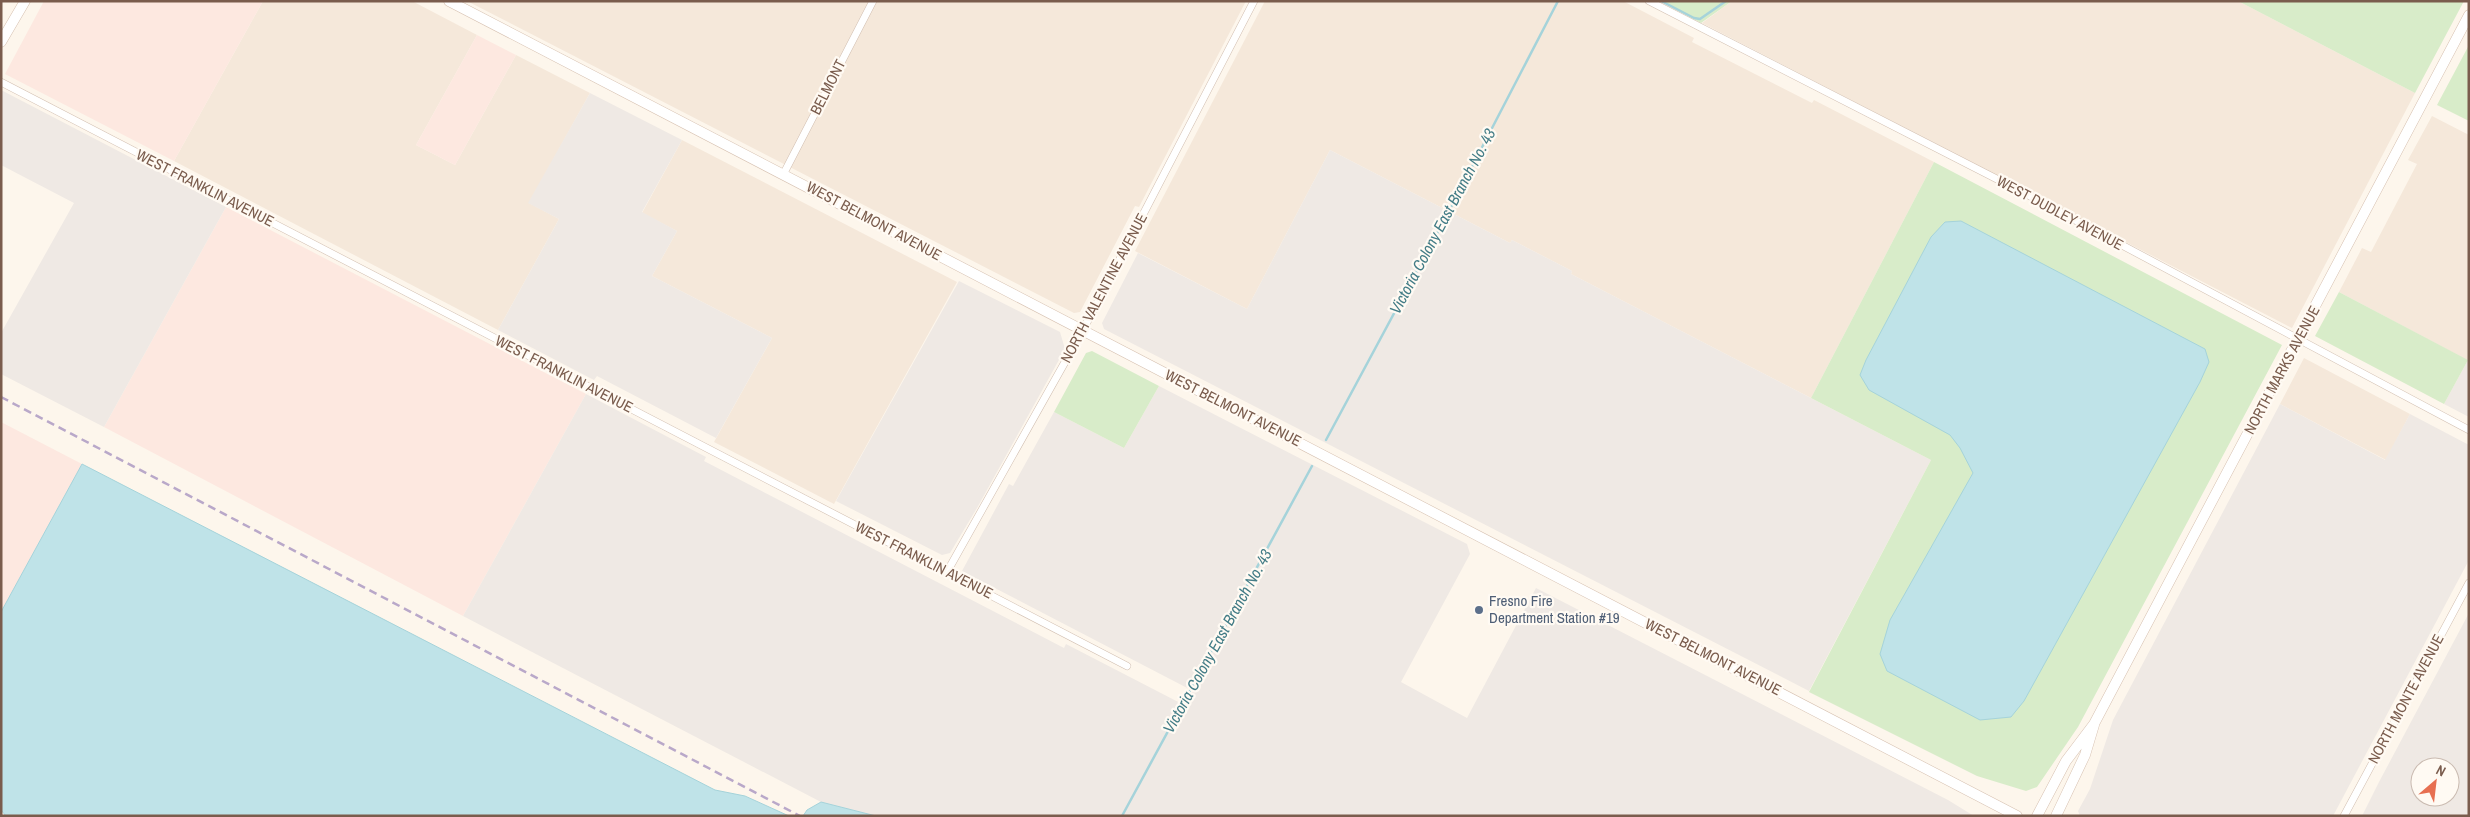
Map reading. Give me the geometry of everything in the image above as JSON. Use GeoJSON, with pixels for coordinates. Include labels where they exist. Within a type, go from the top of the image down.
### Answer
{"type":"FeatureCollection","features":[{"type":"Feature","properties":{"kind":"street"},"geometry":{"type":"LineString","coordinates":[[1,42],[25,1]]}},
{"type":"Feature","properties":{"kind":"street","name":"WEST BELMONT AVENUE"},"geometry":{"type":"LineString","coordinates":[[449,1],[784,173],[2017,816]]}},
{"type":"Feature","properties":{"kind":"street","name":"BELMONT"},"geometry":{"type":"LineString","coordinates":[[784,173],[873,1]]}},
{"type":"Feature","properties":{"kind":"street","name":"NORTH VALENTINE AVENUE"},"geometry":{"type":"LineString","coordinates":[[947,572],[1083,330],[1254,1]]}},
{"type":"Feature","properties":{"kind":"street","name":"WEST DUDLEY AVENUE"},"geometry":{"type":"LineString","coordinates":[[1649,1],[2028,195],[2469,430]]}},
{"type":"Feature","properties":{"kind":"street","name":"NORTH MARKS AVENUE"},"geometry":{"type":"LineString","coordinates":[[2037,816],[2066,760],[2094,724],[2469,15]]}},
{"type":"Feature","properties":{"kind":"street","name":"WEST FRANKLIN AVENUE"},"geometry":{"type":"LineString","coordinates":[[1,82],[1127,666]]}},
{"type":"Feature","properties":{"kind":"street","name":"NORTH MONTE AVENUE"},"geometry":{"type":"LineString","coordinates":[[2344,816],[2469,582]]}},
{"type":"Feature","properties":{"kind":"street","name":"NORTH MARKS AVENUE"},"geometry":{"type":"LineString","coordinates":[[2056,816],[2086,755],[2094,724]]}},
{"type":"Feature","properties":{"kind":"shaded area"},"geometry":{"type":"Polygon","coordinates":[[[44,1],[263,1],[174,161],[5,74],[44,1]]]}},
{"type":"Feature","properties":{"kind":"shaded area"},"geometry":{"type":"Polygon","coordinates":[[[263,1],[412,1],[477,35],[416,145],[455,165],[516,55],[590,93],[529,203],[559,219],[498,330],[174,161],[263,1]]]}},
{"type":"Feature","properties":{"kind":"shaded area"},"geometry":{"type":"Polygon","coordinates":[[[467,1],[1246,1],[1139,207],[1135,206],[1080,312],[1074,313],[467,1]]]}},
{"type":"Feature","properties":{"kind":"shaded area"},"geometry":{"type":"Polygon","coordinates":[[[1265,1],[1623,1],[1694,38],[1692,42],[1812,103],[1814,100],[1934,162],[1811,398],[1571,274],[1572,271],[1512,240],[1510,243],[1330,150],[1247,309],[1135,251],[1265,1]]]}},
{"type":"Feature","properties":{"kind":"shaded area"},"geometry":{"type":"Polygon","coordinates":[[[1732,1],[2238,1],[2415,93],[2292,328],[1702,23],[1732,1]]]}},
{"type":"Feature","properties":{"kind":"shaded area"},"geometry":{"type":"Polygon","coordinates":[[[477,35],[516,55],[455,165],[416,145],[477,35]]]}},
{"type":"Feature","properties":{"kind":"shaded area"},"geometry":{"type":"Polygon","coordinates":[[[1,90],[226,207],[104,427],[1,374],[1,333],[74,203],[1,165],[1,90]]]}},
{"type":"Feature","properties":{"kind":"shaded area"},"geometry":{"type":"Polygon","coordinates":[[[590,93],[682,140],[642,212],[677,231],[652,276],[772,338],[716,438],[597,376],[594,380],[498,330],[559,219],[528,203],[590,93]]]}},
{"type":"Feature","properties":{"kind":"shaded area"},"geometry":{"type":"Polygon","coordinates":[[[2432,116],[2469,135],[2469,361],[2339,292],[2362,248],[2371,252],[2417,164],[2408,160],[2432,116]]]}},
{"type":"Feature","properties":{"kind":"shaded area"},"geometry":{"type":"Polygon","coordinates":[[[682,140],[957,282],[834,504],[714,442],[772,338],[652,276],[677,231],[642,213],[682,140]]]}},
{"type":"Feature","properties":{"kind":"shaded area"},"geometry":{"type":"Polygon","coordinates":[[[1330,150],[1510,243],[1512,240],[1572,271],[1571,274],[1931,460],[1809,691],[1104,329],[1102,323],[1138,253],[1247,309],[1330,150]]]}},
{"type":"Feature","properties":{"kind":"shaded area"},"geometry":{"type":"Polygon","coordinates":[[[226,207],[586,394],[463,616],[104,427],[226,207]]]}},
{"type":"Feature","properties":{"kind":"shaded area"},"geometry":{"type":"Polygon","coordinates":[[[959,281],[1060,332],[1065,349],[977,508],[950,553],[942,555],[836,501],[959,281]]]}},
{"type":"Feature","properties":{"kind":"shaded area"},"geometry":{"type":"Polygon","coordinates":[[[2304,358],[2410,414],[2386,460],[2280,404],[2304,358]]]}},
{"type":"Feature","properties":{"kind":"shaded area"},"geometry":{"type":"Polygon","coordinates":[[[2469,361],[2469,417],[2444,404],[2469,361]]]}},
{"type":"Feature","properties":{"kind":"shaded area"},"geometry":{"type":"Polygon","coordinates":[[[1159,386],[1467,544],[1470,554],[1401,682],[1467,718],[1536,588],[1948,800],[1974,816],[876,816],[821,802],[463,616],[586,394],[706,457],[704,461],[1064,648],[1066,644],[1186,706],[1193,691],[962,571],[1009,484],[1013,486],[1054,412],[1124,448],[1159,386]]]}},
{"type":"Feature","properties":{"kind":"shaded area"},"geometry":{"type":"Polygon","coordinates":[[[2280,404],[2385,460],[2410,414],[2469,445],[2469,560],[2333,816],[2080,816],[2078,811],[2090,789],[2113,720],[2280,404]]]}},
{"type":"Feature","properties":{"kind":"shaded area"},"geometry":{"type":"Polygon","coordinates":[[[1,422],[82,464],[1,612],[1,422]]]}},
{"type":"Feature","properties":{"kind":"shaded area"},"geometry":{"type":"Polygon","coordinates":[[[2469,613],[2469,816],[2362,816],[2379,782],[2469,613]]]}},
{"type":"Feature","properties":{"kind":"green space"},"geometry":{"type":"Polygon","coordinates":[[[1660,1],[1732,1],[1701,23],[1660,1]]]}},
{"type":"Feature","properties":{"kind":"green space"},"geometry":{"type":"Polygon","coordinates":[[[2238,1],[2464,1],[2415,93],[2238,1]]]}},
{"type":"Feature","properties":{"kind":"green space"},"geometry":{"type":"Polygon","coordinates":[[[2469,45],[2469,121],[2437,105],[2469,45]]]}},
{"type":"Feature","properties":{"kind":"green space"},"geometry":{"type":"Polygon","coordinates":[[[1934,162],[2282,345],[2078,727],[2037,787],[2026,791],[1977,776],[1809,692],[1931,460],[1811,398],[1934,162]]]}},
{"type":"Feature","properties":{"kind":"green space"},"geometry":{"type":"Polygon","coordinates":[[[2339,292],[2468,360],[2444,404],[2315,336],[2339,292]]]}},
{"type":"Feature","properties":{"kind":"green space"},"geometry":{"type":"Polygon","coordinates":[[[1092,351],[1159,386],[1124,448],[1054,412],[1086,353],[1092,351]]]}},
{"type":"Feature","properties":{"kind":"water"},"geometry":{"type":"Polygon","coordinates":[[[1961,221],[2205,349],[2209,362],[2200,382],[2024,701],[2011,717],[1980,720],[1887,671],[1880,654],[1890,620],[1973,473],[1960,448],[1950,435],[1869,390],[1860,375],[1866,360],[1931,237],[1945,222],[1961,221]]]}},
{"type":"Feature","properties":{"kind":"water"},"geometry":{"type":"Polygon","coordinates":[[[82,464],[715,790],[745,796],[789,816],[6,816],[1,810],[1,612],[82,464]]]}},
{"type":"Feature","properties":{"kind":"water"},"geometry":{"type":"Polygon","coordinates":[[[821,802],[876,816],[803,816],[807,810],[821,802]]]}},
{"type":"Feature","properties":{"kind":"waterway","name":"Victoria Colony East Branch No. 43"},"geometry":{"type":"LineString","coordinates":[[1326,440],[1449,211],[1558,1]]}},
{"type":"Feature","properties":{"kind":"waterway","name":"Victoria Colony East Branch No. 43"},"geometry":{"type":"LineString","coordinates":[[1661,1],[1694,18],[1700,19],[1726,1]]}},
{"type":"Feature","properties":{"kind":"waterway","name":"Victoria Colony East Branch No. 43"},"geometry":{"type":"LineString","coordinates":[[1122,816],[1312,466]]}},
{"type":"Feature","properties":{"kind":"railway"},"geometry":{"type":"LineString","coordinates":[[1,397],[800,816]]}},
{"type":"Feature","properties":{"kind":"place","name":"Fresno Fire Department Station #19"},"geometry":{"type":"Point","coordinates":[1479,610]}}]}
